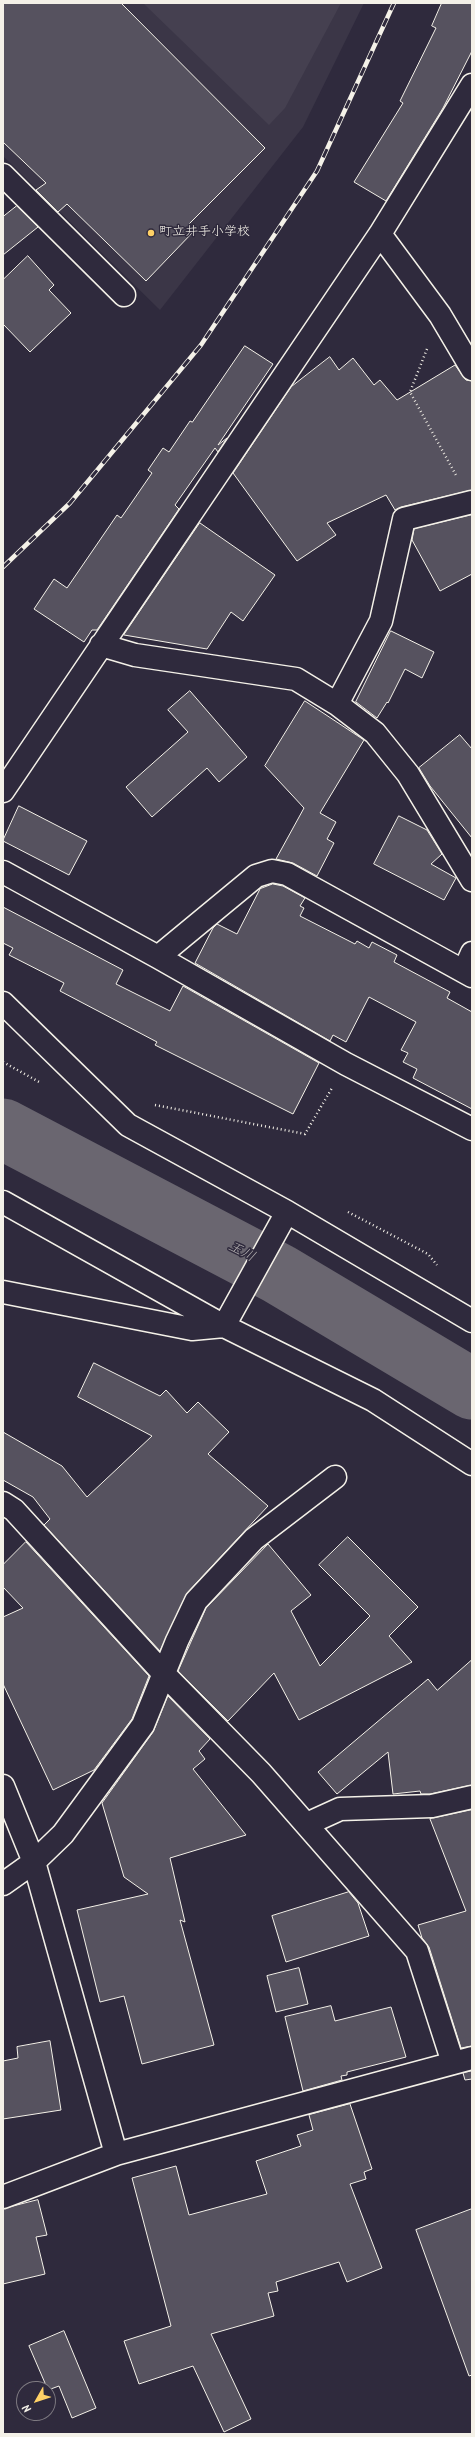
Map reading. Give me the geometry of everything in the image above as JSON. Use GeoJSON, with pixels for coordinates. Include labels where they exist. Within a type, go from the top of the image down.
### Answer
{"type":"FeatureCollection","features":[{"type":"Feature","properties":{"kind":"street"},"geometry":{"type":"LineString","coordinates":[[3,791],[380,234],[472,85]]}},
{"type":"Feature","properties":{"kind":"street"},"geometry":{"type":"LineString","coordinates":[[3,175],[124,295]]}},
{"type":"Feature","properties":{"kind":"street"},"geometry":{"type":"LineString","coordinates":[[380,234],[440,315],[472,369]]}},
{"type":"Feature","properties":{"kind":"street"},"geometry":{"type":"LineString","coordinates":[[337,704],[381,622],[404,519],[471,502]]}},
{"type":"Feature","properties":{"kind":"street"},"geometry":{"type":"LineString","coordinates":[[101,645],[135,655],[296,679],[337,704],[375,733],[408,774],[472,880]]}},
{"type":"Feature","properties":{"kind":"street"},"geometry":{"type":"LineString","coordinates":[[158,957],[256,876],[272,871],[287,874],[469,966]]}},
{"type":"Feature","properties":{"kind":"street"},"geometry":{"type":"LineString","coordinates":[[3,872],[158,957],[346,1064],[472,1129]]}},
{"type":"Feature","properties":{"kind":"street"},"geometry":{"type":"LineString","coordinates":[[3,1003],[128,1125],[287,1212],[472,1321]]}},
{"type":"Feature","properties":{"kind":"street"},"geometry":{"type":"LineString","coordinates":[[3,1202],[224,1326],[373,1400],[472,1464]]}},
{"type":"Feature","properties":{"kind":"street"},"geometry":{"type":"LineString","coordinates":[[224,1326],[287,1212]]}},
{"type":"Feature","properties":{"kind":"street"},"geometry":{"type":"LineString","coordinates":[[3,1292],[192,1329],[224,1326]]}},
{"type":"Feature","properties":{"kind":"street"},"geometry":{"type":"LineString","coordinates":[[3,1884],[34,1862],[63,1834],[143,1725],[196,1601],[254,1539],[335,1477]]}},
{"type":"Feature","properties":{"kind":"street"},"geometry":{"type":"LineString","coordinates":[[3,1503],[14,1510],[164,1674],[307,1824],[417,1951],[462,2060],[116,2154],[3,2197]]}},
{"type":"Feature","properties":{"kind":"street"},"geometry":{"type":"LineString","coordinates":[[3,1786],[34,1862],[116,2154]]}},
{"type":"Feature","properties":{"kind":"street"},"geometry":{"type":"LineString","coordinates":[[307,1824],[340,1809],[432,1806],[472,1797]]}},
{"type":"Feature","properties":{"kind":"path"},"geometry":{"type":"LineString","coordinates":[[440,315],[410,392],[471,502]]}},
{"type":"Feature","properties":{"kind":"path"},"geometry":{"type":"LineString","coordinates":[[3,1062],[45,1085]]}},
{"type":"Feature","properties":{"kind":"path"},"geometry":{"type":"LineString","coordinates":[[151,1105],[167,1106],[304,1134],[346,1064]]}},
{"type":"Feature","properties":{"kind":"shaded area","name":"町立井手小学校"},"geometry":{"type":"Polygon","coordinates":[[[3,3],[364,3],[303,127],[160,310],[3,156],[3,3]]]}},
{"type":"Feature","properties":{"kind":"shaded area"},"geometry":{"type":"Polygon","coordinates":[[[143,3],[341,3],[285,108],[269,125],[143,3]]]}},
{"type":"Feature","properties":{"kind":"building","name":"町立井手小学校"},"geometry":{"type":"Polygon","coordinates":[[[3,3],[121,3],[265,148],[188,225],[194,231],[146,281],[67,204],[58,212],[36,190],[46,183],[3,142],[3,3]]]}},
{"type":"Feature","properties":{"kind":"building"},"geometry":{"type":"Polygon","coordinates":[[[442,3],[472,3],[472,51],[443,108],[386,201],[354,182],[403,103],[400,101],[436,28],[432,26],[442,3]]]}},
{"type":"Feature","properties":{"kind":"building"},"geometry":{"type":"Polygon","coordinates":[[[17,206],[38,227],[3,255],[3,217],[17,206]]]}},
{"type":"Feature","properties":{"kind":"building"},"geometry":{"type":"Polygon","coordinates":[[[28,256],[54,285],[49,290],[71,313],[30,352],[3,324],[3,280],[28,256]]]}},
{"type":"Feature","properties":{"kind":"building"},"geometry":{"type":"Polygon","coordinates":[[[245,346],[273,364],[218,445],[227,438],[218,452],[215,448],[175,505],[179,509],[97,630],[92,630],[84,642],[34,609],[54,579],[67,588],[117,515],[121,518],[152,473],[148,470],[163,448],[169,452],[190,421],[192,422],[245,346]]]}},
{"type":"Feature","properties":{"kind":"building"},"geometry":{"type":"Polygon","coordinates":[[[330,357],[339,370],[353,358],[374,385],[380,380],[397,400],[455,365],[466,380],[472,381],[472,490],[401,507],[395,510],[386,495],[327,523],[336,535],[297,561],[233,473],[291,387],[330,357]]]}},
{"type":"Feature","properties":{"kind":"building"},"geometry":{"type":"Polygon","coordinates":[[[472,515],[472,574],[440,591],[412,540],[414,529],[472,515]]]}},
{"type":"Feature","properties":{"kind":"building"},"geometry":{"type":"Polygon","coordinates":[[[200,523],[275,575],[243,621],[231,612],[207,649],[124,635],[200,523]]]}},
{"type":"Feature","properties":{"kind":"building"},"geometry":{"type":"Polygon","coordinates":[[[391,631],[434,652],[422,678],[405,669],[388,703],[387,702],[377,718],[356,702],[391,631]]]}},
{"type":"Feature","properties":{"kind":"building"},"geometry":{"type":"Polygon","coordinates":[[[190,691],[247,757],[219,782],[207,768],[152,817],[126,787],[188,732],[168,710],[190,691]]]}},
{"type":"Feature","properties":{"kind":"building"},"geometry":{"type":"Polygon","coordinates":[[[305,701],[364,740],[320,813],[336,822],[327,839],[334,843],[317,876],[293,863],[276,859],[304,808],[265,766],[305,701]]]}},
{"type":"Feature","properties":{"kind":"building"},"geometry":{"type":"Polygon","coordinates":[[[460,735],[472,749],[472,838],[430,786],[419,768],[460,735]]]}},
{"type":"Feature","properties":{"kind":"building"},"geometry":{"type":"Polygon","coordinates":[[[19,806],[87,841],[69,875],[3,841],[19,806]]]}},
{"type":"Feature","properties":{"kind":"building"},"geometry":{"type":"Polygon","coordinates":[[[399,816],[427,830],[442,854],[431,864],[456,878],[444,900],[374,864],[399,816]]]}},
{"type":"Feature","properties":{"kind":"building"},"geometry":{"type":"Polygon","coordinates":[[[273,884],[283,886],[305,898],[300,906],[304,908],[300,916],[355,944],[357,941],[369,948],[372,942],[397,955],[394,962],[450,992],[447,998],[472,1012],[472,1109],[413,1078],[417,1069],[403,1062],[408,1053],[401,1050],[416,1022],[369,997],[346,1042],[333,1035],[330,1041],[195,963],[213,928],[217,924],[237,934],[260,889],[273,884]]]}},
{"type":"Feature","properties":{"kind":"building"},"geometry":{"type":"Polygon","coordinates":[[[3,907],[123,970],[116,984],[170,1011],[183,986],[319,1063],[293,1114],[155,1045],[157,1042],[60,991],[64,983],[9,955],[13,948],[3,943],[3,907]]]}},
{"type":"Feature","properties":{"kind":"building"},"geometry":{"type":"Polygon","coordinates":[[[94,1363],[160,1396],[166,1390],[187,1413],[198,1402],[229,1432],[208,1454],[268,1506],[187,1593],[160,1651],[44,1525],[50,1519],[33,1497],[3,1480],[3,1432],[62,1466],[87,1497],[152,1436],[78,1397],[94,1363]]]}},
{"type":"Feature","properties":{"kind":"building"},"geometry":{"type":"Polygon","coordinates":[[[348,1537],[418,1607],[389,1636],[412,1662],[299,1720],[274,1673],[228,1721],[178,1671],[206,1608],[268,1544],[311,1595],[291,1611],[320,1666],[370,1616],[319,1565],[348,1537]]]}},
{"type":"Feature","properties":{"kind":"building"},"geometry":{"type":"Polygon","coordinates":[[[26,1542],[149,1676],[132,1719],[94,1770],[53,1790],[3,1684],[3,1617],[23,1608],[3,1587],[3,1565],[26,1542]]]}},
{"type":"Feature","properties":{"kind":"building"},"geometry":{"type":"Polygon","coordinates":[[[472,1660],[472,1785],[430,1794],[421,1794],[420,1791],[393,1794],[388,1752],[337,1794],[318,1772],[428,1679],[437,1690],[472,1660]]]}},
{"type":"Feature","properties":{"kind":"building"},"geometry":{"type":"Polygon","coordinates":[[[168,1696],[210,1739],[199,1751],[205,1759],[193,1769],[246,1835],[170,1858],[185,1922],[180,1920],[214,2045],[142,2064],[124,1996],[100,2002],[77,1910],[148,1894],[124,1877],[102,1803],[153,1732],[168,1696]]]}},
{"type":"Feature","properties":{"kind":"building"},"geometry":{"type":"Polygon","coordinates":[[[472,1810],[472,2046],[461,2048],[429,1947],[422,1938],[418,1925],[466,1911],[430,1819],[472,1810]]]}},
{"type":"Feature","properties":{"kind":"building"},"geometry":{"type":"Polygon","coordinates":[[[349,1892],[358,1903],[369,1936],[286,1962],[272,1916],[349,1892]]]}},
{"type":"Feature","properties":{"kind":"building"},"geometry":{"type":"Polygon","coordinates":[[[299,1968],[308,2004],[276,2012],[267,1976],[299,1968]]]}},
{"type":"Feature","properties":{"kind":"building"},"geometry":{"type":"Polygon","coordinates":[[[331,2006],[335,2021],[391,2007],[406,2057],[347,2072],[347,2075],[341,2076],[342,2080],[303,2091],[285,2017],[331,2006]]]}},
{"type":"Feature","properties":{"kind":"building"},"geometry":{"type":"Polygon","coordinates":[[[50,2041],[61,2110],[3,2119],[3,2061],[18,2058],[17,2047],[50,2041]]]}},
{"type":"Feature","properties":{"kind":"building"},"geometry":{"type":"Polygon","coordinates":[[[472,2071],[472,2079],[465,2080],[463,2073],[472,2071]]]}},
{"type":"Feature","properties":{"kind":"building"},"geometry":{"type":"Polygon","coordinates":[[[350,2104],[372,2169],[364,2172],[366,2179],[350,2184],[382,2268],[347,2282],[339,2262],[276,2282],[278,2291],[268,2293],[274,2316],[211,2334],[251,2419],[224,2432],[193,2366],[139,2384],[124,2341],[171,2326],[132,2178],[176,2166],[189,2215],[267,2194],[256,2161],[301,2146],[297,2135],[313,2130],[309,2115],[350,2104]]]}},
{"type":"Feature","properties":{"kind":"building"},"geometry":{"type":"Polygon","coordinates":[[[38,2200],[47,2235],[36,2237],[45,2274],[3,2284],[3,2209],[38,2200]]]}},
{"type":"Feature","properties":{"kind":"building"},"geometry":{"type":"Polygon","coordinates":[[[472,2209],[472,2375],[469,2376],[416,2230],[472,2209]]]}},
{"type":"Feature","properties":{"kind":"building"},"geometry":{"type":"Polygon","coordinates":[[[64,2331],[96,2408],[72,2418],[59,2386],[56,2387],[56,2381],[44,2381],[29,2346],[64,2331]]]}},
{"type":"Feature","properties":{"kind":"waterway","name":"玉川"},"geometry":{"type":"LineString","coordinates":[[3,1129],[279,1274],[472,1389]]}},
{"type":"Feature","properties":{"kind":"railway"},"geometry":{"type":"LineString","coordinates":[[3,567],[70,503],[201,345],[317,171],[394,3]]}},
{"type":"Feature","properties":{"kind":"place","name":"町立井手小学校"},"geometry":{"type":"Point","coordinates":[151,233]}}]}
